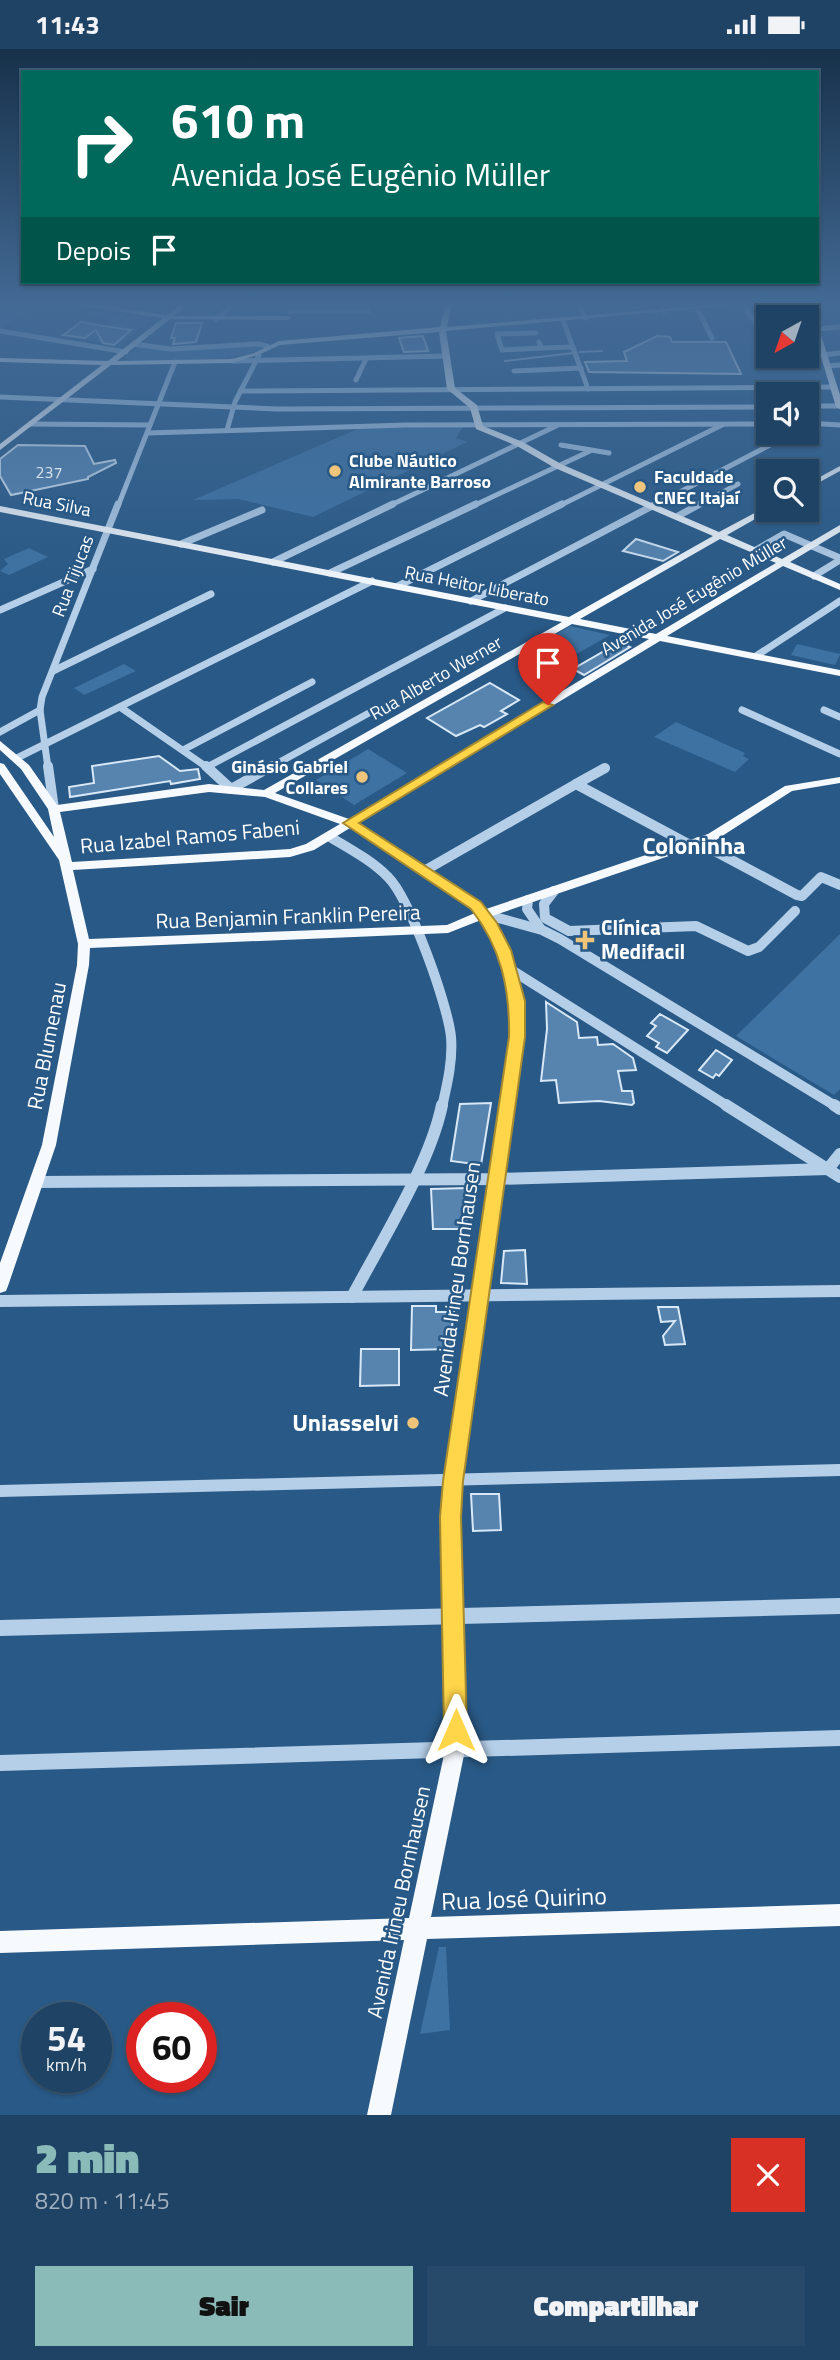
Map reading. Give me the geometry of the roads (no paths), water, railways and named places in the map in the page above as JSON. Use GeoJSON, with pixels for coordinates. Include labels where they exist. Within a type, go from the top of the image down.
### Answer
{"type":"FeatureCollection","features":[{"type":"Feature","properties":{"kind":"main road"},"geometry":{"type":"LineString","coordinates":[[464,399],[474,407],[477,425],[558,465],[840,587]]}},
{"type":"Feature","properties":{"kind":"main road"},"geometry":{"type":"LineString","coordinates":[[0,448],[63,401]]}},
{"type":"Feature","properties":{"kind":"main road"},"geometry":{"type":"LineString","coordinates":[[819,480],[840,468]]}},
{"type":"Feature","properties":{"kind":"main road","name":"Rua Silva"},"geometry":{"type":"LineString","coordinates":[[0,509],[108,530]]}},
{"type":"Feature","properties":{"kind":"main road","name":"Rua Alberto Werner"},"geometry":{"type":"LineString","coordinates":[[266,794],[756,515]]}},
{"type":"Feature","properties":{"kind":"main road","name":"Avenida José Eugênio Müller"},"geometry":{"type":"LineString","coordinates":[[350,823],[840,529]]}},
{"type":"Feature","properties":{"kind":"main road","name":"Rua Heitor Liberato"},"geometry":{"type":"LineString","coordinates":[[108,530],[840,673]]}},
{"type":"Feature","properties":{"kind":"main road"},"geometry":{"type":"LineString","coordinates":[[0,744],[17,758],[54,809]]}},
{"type":"Feature","properties":{"kind":"main road"},"geometry":{"type":"LineString","coordinates":[[0,766],[68,866]]}},
{"type":"Feature","properties":{"kind":"main road","name":"Rua Benjamin Franklin Pereira"},"geometry":{"type":"LineString","coordinates":[[84,944],[448,929],[484,914],[722,832],[789,788],[840,780]]}},
{"type":"Feature","properties":{"kind":"main road","name":"Avenida Irineu Bornhausen"},"geometry":{"type":"LineString","coordinates":[[54,809],[182,790],[231,789],[266,794],[350,823],[466,898],[484,914],[499,938],[510,969],[518,1021],[453,1481],[451,1517],[455,1750],[379,2115]]}},
{"type":"Feature","properties":{"kind":"main road","name":"Rua Blumenau"},"geometry":{"type":"LineString","coordinates":[[0,1286],[38,1182],[52,1131],[83,965],[84,944],[54,809]]}},
{"type":"Feature","properties":{"kind":"main road","name":"Rua Izabel Ramos Fabeni"},"geometry":{"type":"LineString","coordinates":[[68,866],[290,853],[310,848],[350,823]]}},
{"type":"Feature","properties":{"kind":"main road","name":"Rua José Quirino"},"geometry":{"type":"LineString","coordinates":[[0,1943],[840,1915]]}},
{"type":"Feature","properties":{"kind":"street"},"geometry":{"type":"LineString","coordinates":[[38,399],[277,409],[756,407]]}},
{"type":"Feature","properties":{"kind":"street","name":"Rua Tijucas"},"geometry":{"type":"LineString","coordinates":[[54,809],[40,711],[53,671],[160,399]]}},
{"type":"Feature","properties":{"kind":"street"},"geometry":{"type":"LineString","coordinates":[[227,430],[237,399]]}},
{"type":"Feature","properties":{"kind":"street"},"geometry":{"type":"LineString","coordinates":[[572,399],[574,407]]}},
{"type":"Feature","properties":{"kind":"street"},"geometry":{"type":"LineString","coordinates":[[819,406],[840,407]]}},
{"type":"Feature","properties":{"kind":"street"},"geometry":{"type":"LineString","coordinates":[[531,407],[534,425]]}},
{"type":"Feature","properties":{"kind":"street"},"geometry":{"type":"LineString","coordinates":[[398,586],[724,424]]}},
{"type":"Feature","properties":{"kind":"street"},"geometry":{"type":"LineString","coordinates":[[30,425],[227,430],[477,425],[756,424]]}},
{"type":"Feature","properties":{"kind":"street"},"geometry":{"type":"LineString","coordinates":[[819,424],[840,425]]}},
{"type":"Feature","properties":{"kind":"street"},"geometry":{"type":"LineString","coordinates":[[273,562],[558,425]]}},
{"type":"Feature","properties":{"kind":"street"},"geometry":{"type":"LineString","coordinates":[[561,445],[609,453]]}},
{"type":"Feature","properties":{"kind":"street"},"geometry":{"type":"LineString","coordinates":[[471,601],[770,445]]}},
{"type":"Feature","properties":{"kind":"street"},"geometry":{"type":"LineString","coordinates":[[330,573],[590,451]]}},
{"type":"Feature","properties":{"kind":"street"},"geometry":{"type":"LineString","coordinates":[[678,516],[738,484]]}},
{"type":"Feature","properties":{"kind":"street"},"geometry":{"type":"LineString","coordinates":[[181,544],[262,510]]}},
{"type":"Feature","properties":{"kind":"street"},"geometry":{"type":"LineString","coordinates":[[756,550],[784,534],[840,559]]}},
{"type":"Feature","properties":{"kind":"street"},"geometry":{"type":"LineString","coordinates":[[814,576],[840,559]]}},
{"type":"Feature","properties":{"kind":"street"},"geometry":{"type":"LineString","coordinates":[[0,610],[93,569]]}},
{"type":"Feature","properties":{"kind":"street"},"geometry":{"type":"LineString","coordinates":[[17,758],[372,581]]}},
{"type":"Feature","properties":{"kind":"street"},"geometry":{"type":"LineString","coordinates":[[53,671],[211,594]]}},
{"type":"Feature","properties":{"kind":"street"},"geometry":{"type":"LineString","coordinates":[[756,656],[840,601]]}},
{"type":"Feature","properties":{"kind":"street"},"geometry":{"type":"LineString","coordinates":[[207,767],[505,608]]}},
{"type":"Feature","properties":{"kind":"street"},"geometry":{"type":"LineString","coordinates":[[183,750],[312,682]]}},
{"type":"Feature","properties":{"kind":"street"},"geometry":{"type":"LineString","coordinates":[[120,707],[207,767],[231,789],[378,708]]}},
{"type":"Feature","properties":{"kind":"street"},"geometry":{"type":"LineString","coordinates":[[742,710],[840,754]]}},
{"type":"Feature","properties":{"kind":"street"},"geometry":{"type":"LineString","coordinates":[[824,710],[840,717]]}},
{"type":"Feature","properties":{"kind":"street"},"geometry":{"type":"LineString","coordinates":[[0,731],[40,711]]}},
{"type":"Feature","properties":{"kind":"street"},"geometry":{"type":"LineString","coordinates":[[424,871],[605,768]]}},
{"type":"Feature","properties":{"kind":"street"},"geometry":{"type":"LineString","coordinates":[[576,784],[797,895],[802,896],[821,877],[840,885]]}},
{"type":"Feature","properties":{"kind":"street"},"geometry":{"type":"LineString","coordinates":[[330,837],[370,861],[390,879],[401,896],[438,982],[451,1037],[446,1095],[439,1121],[413,1180],[352,1297]]}},
{"type":"Feature","properties":{"kind":"street"},"geometry":{"type":"LineString","coordinates":[[554,891],[544,904],[545,918],[569,931],[696,926],[748,951],[759,947],[795,911]]}},
{"type":"Feature","properties":{"kind":"street"},"geometry":{"type":"LineString","coordinates":[[528,900],[527,909],[542,930]]}},
{"type":"Feature","properties":{"kind":"street"},"geometry":{"type":"LineString","coordinates":[[484,914],[542,930],[561,939],[840,1109]]}},
{"type":"Feature","properties":{"kind":"street"},"geometry":{"type":"LineString","coordinates":[[561,939],[569,931]]}},
{"type":"Feature","properties":{"kind":"street"},"geometry":{"type":"LineString","coordinates":[[510,969],[840,1177]]}},
{"type":"Feature","properties":{"kind":"street"},"geometry":{"type":"LineString","coordinates":[[38,1182],[496,1179],[828,1169],[840,1154]]}},
{"type":"Feature","properties":{"kind":"street"},"geometry":{"type":"LineString","coordinates":[[0,1301],[840,1291]]}},
{"type":"Feature","properties":{"kind":"street"},"geometry":{"type":"LineString","coordinates":[[0,1491],[840,1470]]}},
{"type":"Feature","properties":{"kind":"street"},"geometry":{"type":"LineString","coordinates":[[0,1628],[840,1606]]}},
{"type":"Feature","properties":{"kind":"street"},"geometry":{"type":"LineString","coordinates":[[0,1763],[840,1738]]}},
{"type":"Feature","properties":{"kind":"place","name":"Clube Náutico Almirante Barroso"},"geometry":{"type":"Point","coordinates":[335,471]}},
{"type":"Feature","properties":{"kind":"place","name":"Faculdade CNEC Itajaí"},"geometry":{"type":"Point","coordinates":[640,487]}},
{"type":"Feature","properties":{"kind":"place","name":"Ginásio Gabriel Collares"},"geometry":{"type":"Point","coordinates":[362,777]}},
{"type":"Feature","properties":{"kind":"place","name":"Clínica Medifacil"},"geometry":{"type":"Point","coordinates":[585,940]}},
{"type":"Feature","properties":{"kind":"place","name":"Uniasselvi"},"geometry":{"type":"Point","coordinates":[413,1423]}},
{"type":"Feature","properties":{"kind":"district","name":"Coloninha"},"geometry":{"type":"Point","coordinates":[694,846]}}]}
